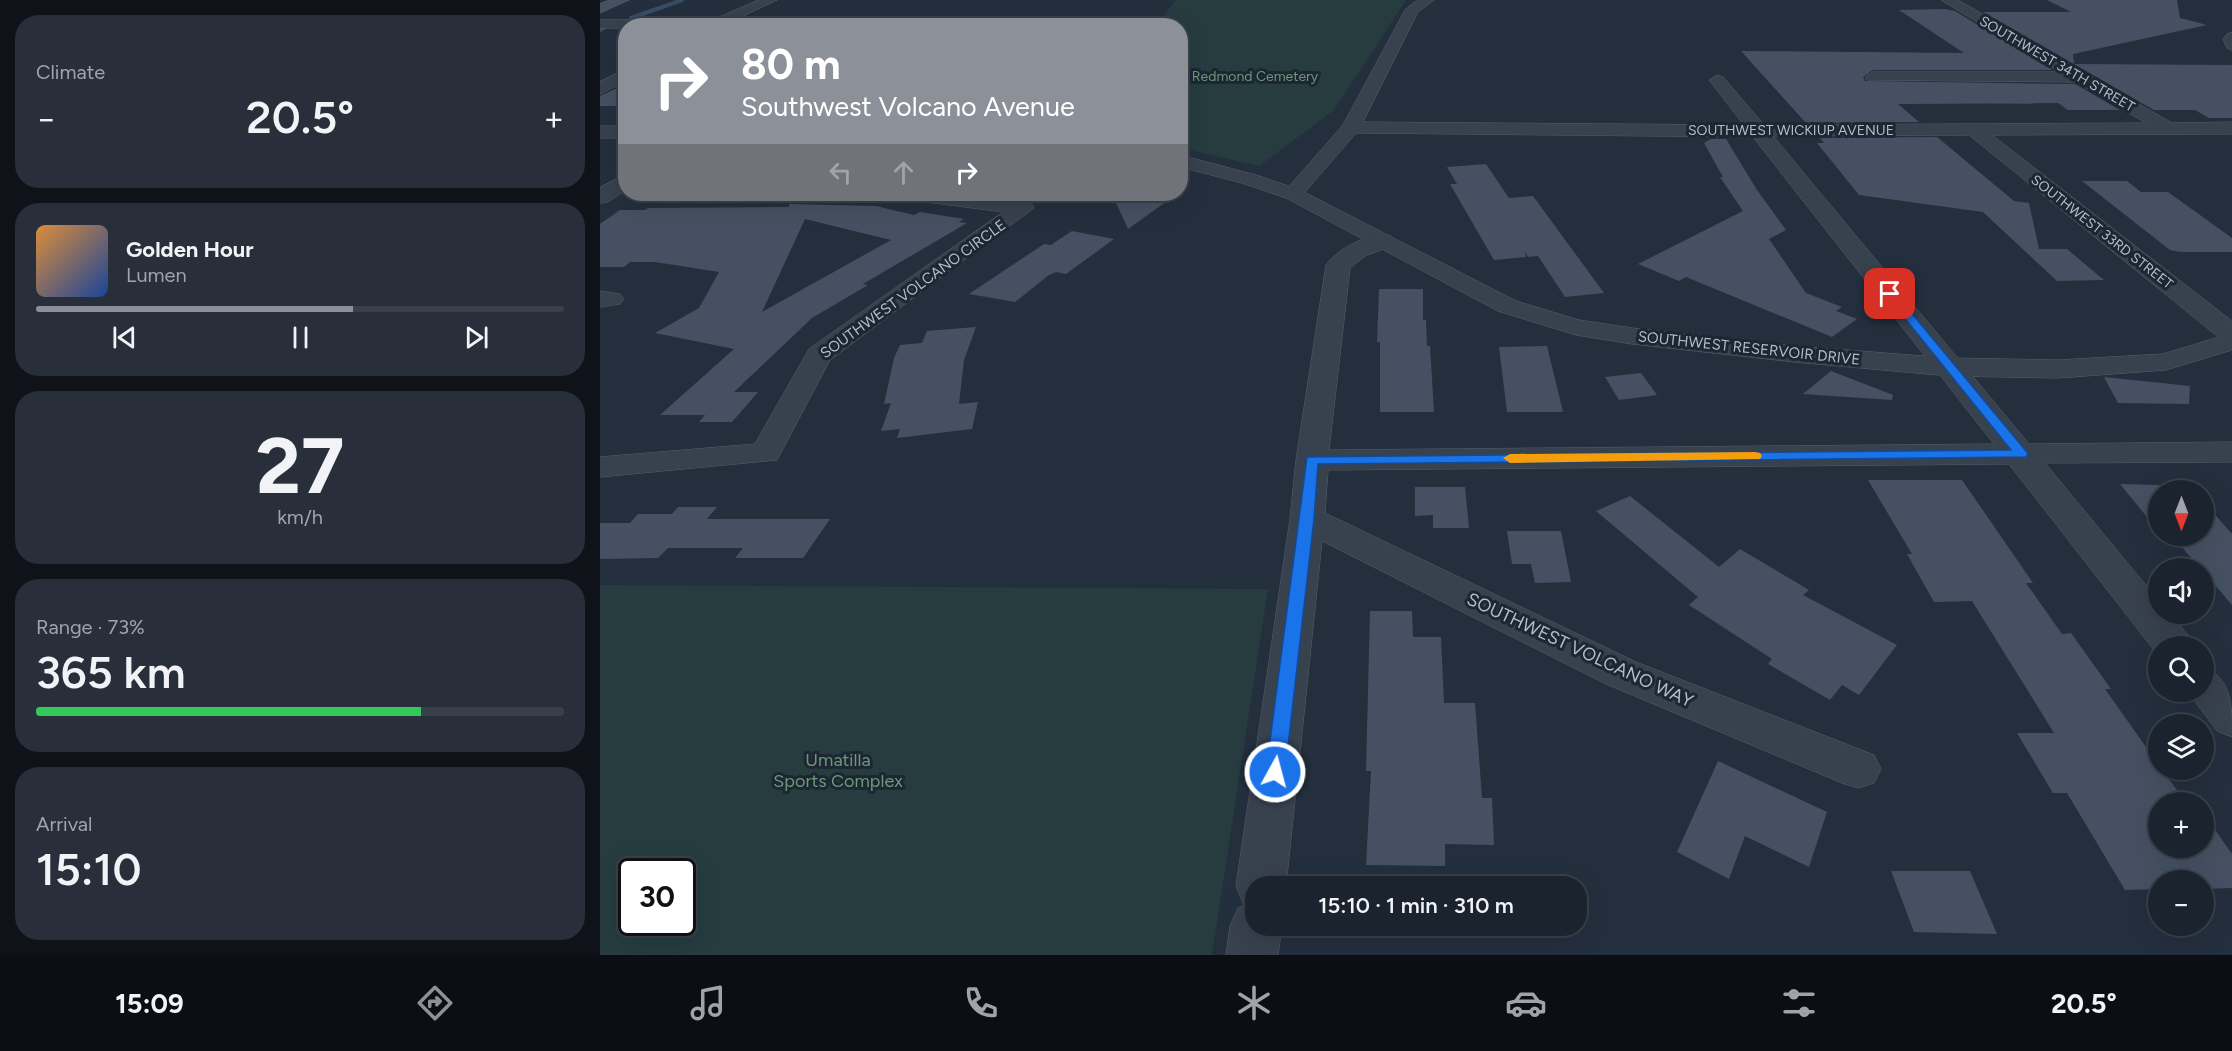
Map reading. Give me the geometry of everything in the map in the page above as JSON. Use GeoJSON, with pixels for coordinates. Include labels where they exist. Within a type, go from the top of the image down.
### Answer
{"type":"FeatureCollection","features":[{"type":"Feature","properties":{"kind":"main road"},"geometry":{"type":"LineString","coordinates":[[600,9],[622,0]]}},
{"type":"Feature","properties":{"kind":"street"},"geometry":{"type":"LineString","coordinates":[[726,18],[770,0]]}},
{"type":"Feature","properties":{"kind":"street"},"geometry":{"type":"LineString","coordinates":[[1188,163],[1249,179],[1293,194],[1351,127],[1412,10],[1427,0]]}},
{"type":"Feature","properties":{"kind":"street","name":"SOUTHWEST 34TH STREET"},"geometry":{"type":"LineString","coordinates":[[1948,0],[2167,128]]}},
{"type":"Feature","properties":{"kind":"street"},"geometry":{"type":"LineString","coordinates":[[600,24],[618,24]]}},
{"type":"Feature","properties":{"kind":"street"},"geometry":{"type":"LineString","coordinates":[[2232,37],[2230,39],[2232,45]]}},
{"type":"Feature","properties":{"kind":"street"},"geometry":{"type":"LineString","coordinates":[[1873,77],[2077,77]]}},
{"type":"Feature","properties":{"kind":"street"},"geometry":{"type":"LineString","coordinates":[[600,89],[618,79]]}},
{"type":"Feature","properties":{"kind":"street"},"geometry":{"type":"LineString","coordinates":[[1717,80],[2166,636]]}},
{"type":"Feature","properties":{"kind":"street","name":"SOUTHWEST WICKIUP AVENUE"},"geometry":{"type":"LineString","coordinates":[[1351,127],[1757,130],[2232,128]]}},
{"type":"Feature","properties":{"kind":"street","name":"SOUTHWEST 33RD STREET"},"geometry":{"type":"LineString","coordinates":[[1972,129],[2232,334]]}},
{"type":"Feature","properties":{"kind":"street"},"geometry":{"type":"LineString","coordinates":[[600,132],[618,132]]}},
{"type":"Feature","properties":{"kind":"street","name":"SOUTHWEST RESERVOIR DRIVE"},"geometry":{"type":"LineString","coordinates":[[1293,194],[1507,306],[1576,327],[1632,336],[1783,353],[1949,367],[2058,369],[2166,362],[2232,341]]}},
{"type":"Feature","properties":{"kind":"street","name":"SOUTHWEST VOLCANO CIRCLE"},"geometry":{"type":"LineString","coordinates":[[600,467],[766,453],[819,355],[1023,208],[967,201]]}},
{"type":"Feature","properties":{"kind":"street"},"geometry":{"type":"LineString","coordinates":[[1262,876],[1307,519],[1312,460],[1338,265],[1357,251],[1383,241]]}},
{"type":"Feature","properties":{"kind":"street"},"geometry":{"type":"LineString","coordinates":[[1312,460],[2232,452]]}},
{"type":"Feature","properties":{"kind":"street","name":"SOUTHWEST VOLCANO WAY"},"geometry":{"type":"LineString","coordinates":[[1307,519],[1621,673],[1858,769]]}},
{"type":"Feature","properties":{"kind":"street"},"geometry":{"type":"LineString","coordinates":[[2214,696],[2232,719]]}},
{"type":"Feature","properties":{"kind":"street"},"geometry":{"type":"LineString","coordinates":[[1252,955],[1255,936]]}},
{"type":"Feature","properties":{"kind":"green space","name":"Redmond Cemetery"},"geometry":{"type":"Polygon","coordinates":[[[1176,0],[1406,0],[1334,110],[1259,166],[1188,150],[1188,18],[1162,18],[1176,0]]]}},
{"type":"Feature","properties":{"kind":"green space","name":"Umatilla Sports Complex"},"geometry":{"type":"Polygon","coordinates":[[[600,585],[1268,589],[1212,955],[600,955],[600,585]]]}},
{"type":"Feature","properties":{"kind":"building"},"geometry":{"type":"Polygon","coordinates":[[[2047,0],[2177,0],[2180,18],[2207,25],[2073,54],[2074,64],[2232,65],[2232,118],[2209,118],[2195,110],[2154,110],[1983,12],[2071,12],[2047,0]]]}},
{"type":"Feature","properties":{"kind":"building"},"geometry":{"type":"Polygon","coordinates":[[[1944,9],[1955,11],[2052,70],[1873,70],[1863,77],[1865,81],[2075,84],[2120,110],[2068,110],[2058,103],[1898,104],[1919,122],[1806,123],[1741,51],[1964,53],[1899,10],[1944,9]]]}},
{"type":"Feature","properties":{"kind":"building"},"geometry":{"type":"Polygon","coordinates":[[[618,88],[618,106],[600,106],[600,96],[618,88]]]}},
{"type":"Feature","properties":{"kind":"building"},"geometry":{"type":"Polygon","coordinates":[[[1937,137],[2014,201],[2029,203],[2039,249],[2067,249],[2104,280],[2057,281],[1983,212],[1859,195],[1817,143],[1824,143],[1820,138],[1937,137]]]}},
{"type":"Feature","properties":{"kind":"building"},"geometry":{"type":"Polygon","coordinates":[[[1711,139],[1726,139],[1757,190],[1786,230],[1769,239],[1806,293],[1842,307],[1836,311],[1857,319],[1832,337],[1686,277],[1679,281],[1638,264],[1743,211],[1720,177],[1723,177],[1704,143],[1711,139]]]}},
{"type":"Feature","properties":{"kind":"building"},"geometry":{"type":"Polygon","coordinates":[[[1486,164],[1509,198],[1533,196],[1604,293],[1565,297],[1538,256],[1528,257],[1525,251],[1526,257],[1494,260],[1450,184],[1457,184],[1447,167],[1486,164]]]}},
{"type":"Feature","properties":{"kind":"building"},"geometry":{"type":"Polygon","coordinates":[[[2082,181],[2127,181],[2141,192],[2168,192],[2232,238],[2232,252],[2170,250],[2082,181]]]}},
{"type":"Feature","properties":{"kind":"building"},"geometry":{"type":"Polygon","coordinates":[[[1115,201],[1167,201],[1128,229],[1115,201]]]}},
{"type":"Feature","properties":{"kind":"building"},"geometry":{"type":"Polygon","coordinates":[[[789,204],[876,206],[914,215],[920,212],[964,219],[959,222],[967,223],[863,284],[868,285],[812,318],[734,392],[758,392],[732,422],[699,422],[705,415],[660,415],[734,349],[655,333],[699,308],[719,272],[655,262],[630,262],[624,267],[600,267],[600,224],[620,210],[789,207],[789,204]],[[805,219],[762,312],[891,240],[805,219]]]}},
{"type":"Feature","properties":{"kind":"building"},"geometry":{"type":"Polygon","coordinates":[[[1072,231],[1114,239],[1066,274],[1056,272],[1049,275],[1015,302],[969,294],[1044,244],[1051,245],[1072,231]]]}},
{"type":"Feature","properties":{"kind":"building"},"geometry":{"type":"Polygon","coordinates":[[[1379,289],[1423,289],[1423,320],[1426,320],[1427,346],[1430,346],[1434,412],[1380,412],[1380,342],[1377,342],[1379,289]]]}},
{"type":"Feature","properties":{"kind":"building"},"geometry":{"type":"Polygon","coordinates":[[[976,327],[964,360],[959,404],[978,402],[972,429],[897,438],[900,429],[881,431],[891,403],[884,404],[894,358],[900,345],[922,343],[927,331],[976,327]]]}},
{"type":"Feature","properties":{"kind":"building"},"geometry":{"type":"Polygon","coordinates":[[[1547,346],[1563,412],[1507,412],[1499,347],[1547,346]]]}},
{"type":"Feature","properties":{"kind":"building"},"geometry":{"type":"Polygon","coordinates":[[[1831,371],[1893,395],[1892,400],[1803,394],[1831,371]]]}},
{"type":"Feature","properties":{"kind":"building"},"geometry":{"type":"Polygon","coordinates":[[[1641,373],[1657,395],[1619,400],[1605,377],[1641,373]]]}},
{"type":"Feature","properties":{"kind":"building"},"geometry":{"type":"Polygon","coordinates":[[[2104,377],[2190,386],[2189,404],[2118,403],[2104,377]]]}},
{"type":"Feature","properties":{"kind":"building"},"geometry":{"type":"Polygon","coordinates":[[[1868,480],[1962,480],[2033,583],[2026,583],[2062,634],[2071,633],[2111,689],[2105,689],[2148,750],[2148,780],[2170,780],[2178,792],[2148,792],[2148,858],[2214,858],[2214,828],[2232,854],[2232,888],[2214,889],[2214,870],[2148,870],[2148,889],[2125,890],[2067,793],[2053,793],[2017,733],[2054,733],[1972,601],[1934,602],[1907,554],[1912,554],[1868,480]]]}},
{"type":"Feature","properties":{"kind":"building"},"geometry":{"type":"Polygon","coordinates":[[[2120,484],[2148,485],[2148,518],[2120,484]]]}},
{"type":"Feature","properties":{"kind":"building"},"geometry":{"type":"Polygon","coordinates":[[[1415,487],[1465,487],[1469,528],[1433,528],[1433,515],[1415,516],[1415,487]]]}},
{"type":"Feature","properties":{"kind":"building"},"geometry":{"type":"Polygon","coordinates":[[[1630,496],[1719,567],[1740,549],[1809,590],[1803,595],[1897,645],[1859,695],[1842,685],[1830,700],[1768,664],[1772,659],[1689,605],[1698,597],[1596,511],[1630,496]]]}},
{"type":"Feature","properties":{"kind":"building"},"geometry":{"type":"Polygon","coordinates":[[[678,507],[717,507],[707,519],[830,519],[803,558],[735,558],[743,548],[668,548],[658,558],[600,559],[600,523],[630,523],[638,514],[672,514],[678,507]]]}},
{"type":"Feature","properties":{"kind":"building"},"geometry":{"type":"Polygon","coordinates":[[[2214,513],[2232,534],[2232,605],[2214,584],[2214,558],[2191,558],[2181,546],[2214,546],[2214,513]]]}},
{"type":"Feature","properties":{"kind":"building"},"geometry":{"type":"Polygon","coordinates":[[[1507,531],[1561,531],[1571,582],[1535,583],[1531,564],[1512,564],[1507,531]]]}},
{"type":"Feature","properties":{"kind":"building"},"geometry":{"type":"Polygon","coordinates":[[[1370,611],[1412,611],[1413,637],[1441,637],[1444,703],[1475,703],[1482,798],[1492,798],[1494,845],[1445,844],[1445,866],[1366,865],[1371,771],[1366,771],[1370,611]]]}},
{"type":"Feature","properties":{"kind":"building"},"geometry":{"type":"Polygon","coordinates":[[[1718,761],[1827,812],[1809,867],[1745,836],[1729,879],[1677,852],[1718,761]]]}},
{"type":"Feature","properties":{"kind":"building"},"geometry":{"type":"Polygon","coordinates":[[[1891,871],[1970,871],[1997,934],[1914,932],[1891,871]]]}},
{"type":"Feature","properties":{"kind":"waterway"},"geometry":{"type":"LineString","coordinates":[[631,18],[682,0]]}},
{"type":"Feature","properties":{"kind":"waterway"},"geometry":{"type":"LineString","coordinates":[[600,30],[604,28]]}},
{"type":"Feature","properties":{"kind":"slow traffic"},"geometry":{"type":"LineString","coordinates":[[1510,458],[1755,456]]}},
{"type":"Feature","properties":{"kind":"route"},"geometry":{"type":"LineString","coordinates":[[1275,772],[1307,519],[1312,460],[2021,454],[1890,294]]}}]}
